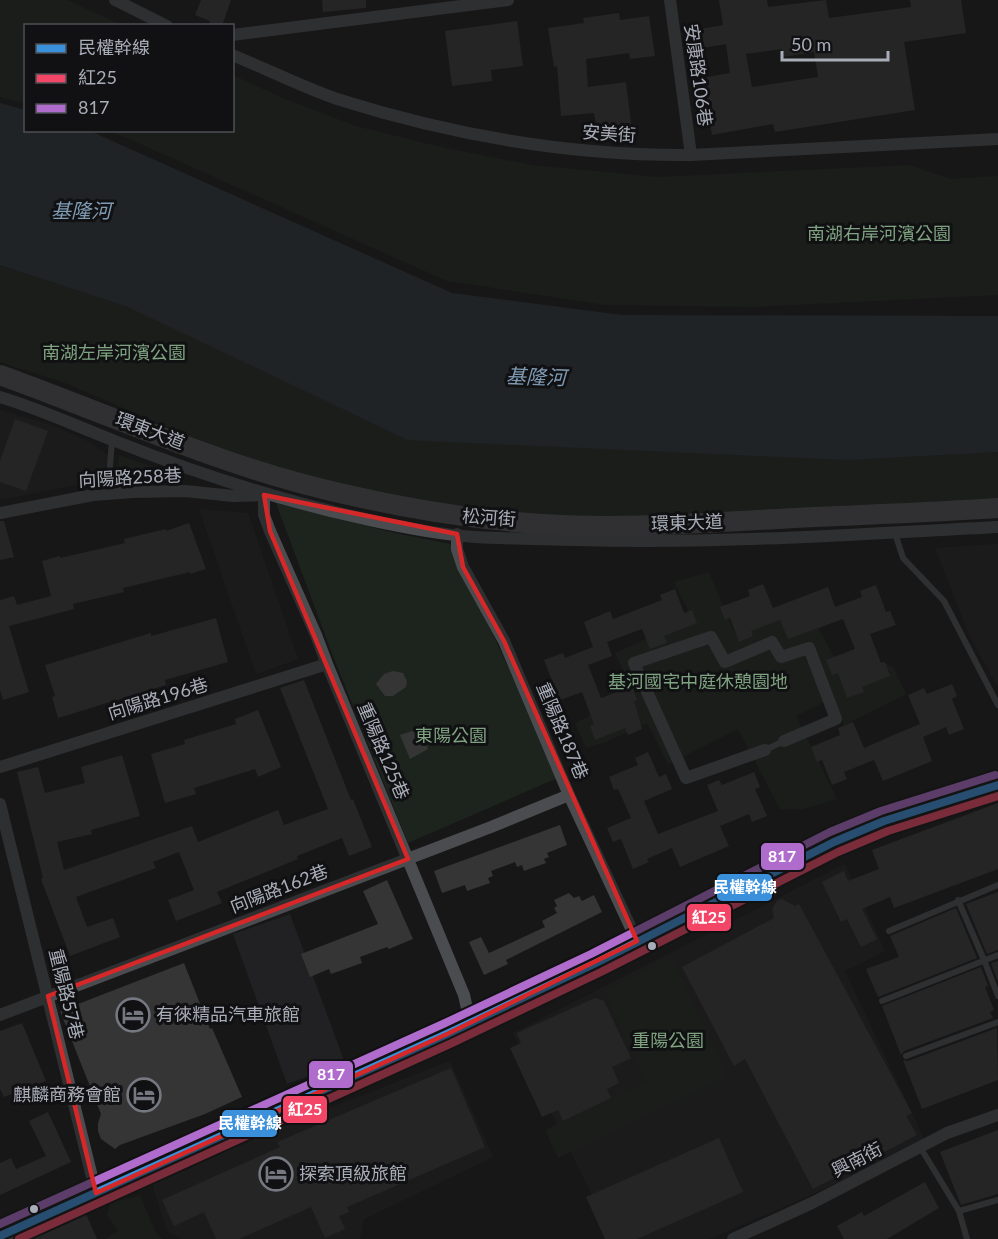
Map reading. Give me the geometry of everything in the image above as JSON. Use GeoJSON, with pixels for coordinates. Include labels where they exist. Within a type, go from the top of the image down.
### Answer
{"type":"FeatureCollection","features":[{"type":"Feature","properties":{"kind":"highway","name":"環東大道"},"geometry":{"type":"LineString","coordinates":[[0,375],[156,435],[273,476],[343,494],[468,518],[543,524],[618,526],[998,508]]}},
{"type":"Feature","properties":{"kind":"street"},"geometry":{"type":"LineString","coordinates":[[115,0],[163,24]]}},
{"type":"Feature","properties":{"kind":"street"},"geometry":{"type":"LineString","coordinates":[[141,14],[146,0]]}},
{"type":"Feature","properties":{"kind":"street"},"geometry":{"type":"LineString","coordinates":[[234,35],[508,0]]}},
{"type":"Feature","properties":{"kind":"street","name":"安康路106巷"},"geometry":{"type":"LineString","coordinates":[[670,0],[691,154]]}},
{"type":"Feature","properties":{"kind":"street","name":"安美街"},"geometry":{"type":"LineString","coordinates":[[234,56],[335,98],[392,114],[472,134],[572,150],[648,155],[691,154],[998,139]]}},
{"type":"Feature","properties":{"kind":"street","name":"松河街"},"geometry":{"type":"LineString","coordinates":[[0,397],[61,418],[112,441],[206,476],[246,487],[264,495],[371,520],[473,537],[638,541],[998,527]]}},
{"type":"Feature","properties":{"kind":"street","name":"向陽路258巷"},"geometry":{"type":"LineString","coordinates":[[0,513],[93,495],[175,491],[233,496],[264,495]]}},
{"type":"Feature","properties":{"kind":"street","name":"重陽路125巷"},"geometry":{"type":"LineString","coordinates":[[264,495],[264,515],[270,531],[316,634],[464,995],[470,1022]]}},
{"type":"Feature","properties":{"kind":"street","name":"重陽路187巷"},"geometry":{"type":"LineString","coordinates":[[457,534],[463,567],[504,641],[569,795],[637,941]]}},
{"type":"Feature","properties":{"kind":"street"},"geometry":{"type":"LineString","coordinates":[[765,750],[686,778],[634,663],[711,637],[725,663],[772,642],[781,657],[809,648],[836,719],[784,741]]}},
{"type":"Feature","properties":{"kind":"street","name":"向陽路196巷"},"geometry":{"type":"LineString","coordinates":[[0,767],[327,664]]}},
{"type":"Feature","properties":{"kind":"street"},"geometry":{"type":"LineString","coordinates":[[0,1236],[470,1022],[834,842],[884,821],[998,785]]}},
{"type":"Feature","properties":{"kind":"street","name":"向陽路162巷"},"geometry":{"type":"LineString","coordinates":[[0,1015],[569,795]]}},
{"type":"Feature","properties":{"kind":"street","name":"重陽路57巷"},"geometry":{"type":"LineString","coordinates":[[0,804],[96,1193]]}},
{"type":"Feature","properties":{"kind":"street","name":"興南街"},"geometry":{"type":"LineString","coordinates":[[733,1239],[812,1203],[947,1133],[998,1115]]}},
{"type":"Feature","properties":{"kind":"lane"},"geometry":{"type":"LineString","coordinates":[[93,495],[109,477],[112,441]]}},
{"type":"Feature","properties":{"kind":"lane"},"geometry":{"type":"LineString","coordinates":[[895,532],[903,558],[945,602],[998,705]]}},
{"type":"Feature","properties":{"kind":"lane"},"geometry":{"type":"LineString","coordinates":[[765,750],[784,741]]}},
{"type":"Feature","properties":{"kind":"lane"},"geometry":{"type":"LineString","coordinates":[[888,931],[998,885]]}},
{"type":"Feature","properties":{"kind":"lane"},"geometry":{"type":"LineString","coordinates":[[958,900],[998,996]]}},
{"type":"Feature","properties":{"kind":"lane"},"geometry":{"type":"LineString","coordinates":[[882,1000],[998,955]]}},
{"type":"Feature","properties":{"kind":"lane"},"geometry":{"type":"LineString","coordinates":[[906,1056],[998,1022]]}},
{"type":"Feature","properties":{"kind":"lane"},"geometry":{"type":"LineString","coordinates":[[920,1147],[959,1211],[967,1239]]}},
{"type":"Feature","properties":{"kind":"lane"},"geometry":{"type":"LineString","coordinates":[[959,1211],[998,1200]]}},
{"type":"Feature","properties":{"kind":"highlighted area"},"geometry":{"type":"Polygon","coordinates":[[[264,495],[457,534],[463,567],[504,641],[637,941],[447,1034],[96,1193],[48,996],[408,859],[270,531],[264,495]]]}},
{"type":"Feature","properties":{"kind":"shaded area"},"geometry":{"type":"Polygon","coordinates":[[[0,410],[52,425],[91,443],[109,456],[100,480],[0,500],[0,410]]]}},
{"type":"Feature","properties":{"kind":"shaded area"},"geometry":{"type":"Polygon","coordinates":[[[199,509],[248,513],[298,659],[256,674],[199,509]]]}},
{"type":"Feature","properties":{"kind":"shaded area"},"geometry":{"type":"Polygon","coordinates":[[[998,544],[998,687],[971,639],[935,548],[998,544]]]}},
{"type":"Feature","properties":{"kind":"shaded area"},"geometry":{"type":"Polygon","coordinates":[[[845,864],[885,951],[845,971],[925,1141],[811,1195],[709,1239],[617,1239],[591,1193],[513,1033],[845,864]]]}},
{"type":"Feature","properties":{"kind":"shaded area"},"geometry":{"type":"Polygon","coordinates":[[[290,914],[345,1063],[287,1084],[233,934],[290,914]]]}},
{"type":"Feature","properties":{"kind":"shaded area"},"geometry":{"type":"Polygon","coordinates":[[[450,1061],[493,1157],[364,1219],[360,1239],[181,1239],[167,1230],[150,1178],[450,1061]]]}},
{"type":"Feature","properties":{"kind":"green space"},"geometry":{"type":"Polygon","coordinates":[[[0,0],[67,0],[120,24],[24,24],[24,103],[0,97],[0,0]]]}},
{"type":"Feature","properties":{"kind":"green space","name":"南湖右岸河濱公園"},"geometry":{"type":"Polygon","coordinates":[[[234,75],[285,99],[356,126],[441,147],[532,165],[657,177],[910,165],[950,179],[998,176],[998,295],[754,307],[605,305],[447,281],[113,132],[234,132],[234,75]]]}},
{"type":"Feature","properties":{"kind":"green space","name":"南湖左岸河濱公園"},"geometry":{"type":"Polygon","coordinates":[[[0,265],[128,307],[849,460],[998,452],[998,506],[648,521],[460,511],[323,481],[207,444],[65,383],[0,362],[0,265]]]}},
{"type":"Feature","properties":{"kind":"green space"},"geometry":{"type":"Polygon","coordinates":[[[119,455],[174,474],[174,480],[118,477],[119,455]]]}},
{"type":"Feature","properties":{"kind":"green space","name":"東陽公園"},"geometry":{"type":"Polygon","coordinates":[[[276,503],[395,533],[450,544],[560,777],[408,843],[331,651],[276,503]]]}},
{"type":"Feature","properties":{"kind":"green space","name":"基河國宅中庭休憩園地"},"geometry":{"type":"Polygon","coordinates":[[[709,572],[734,632],[777,613],[815,622],[846,679],[882,662],[894,668],[906,694],[844,725],[832,698],[796,716],[837,799],[803,809],[780,809],[738,729],[668,764],[647,723],[606,742],[586,748],[575,723],[634,694],[615,653],[692,618],[674,582],[709,572]]]}},
{"type":"Feature","properties":{"kind":"green space","name":"重陽公園"},"geometry":{"type":"Polygon","coordinates":[[[671,955],[727,1076],[558,1158],[545,1130],[645,1082],[604,990],[671,955]]]}},
{"type":"Feature","properties":{"kind":"green space"},"geometry":{"type":"Polygon","coordinates":[[[140,1196],[157,1235],[163,1239],[105,1239],[118,1231],[107,1215],[110,1202],[140,1196]]]}},
{"type":"Feature","properties":{"kind":"water","name":"基隆河"},"geometry":{"type":"Polygon","coordinates":[[[0,103],[24,110],[24,132],[92,132],[452,293],[622,315],[998,316],[998,452],[849,460],[408,440],[128,307],[0,265],[0,103]]]}},
{"type":"Feature","properties":{"kind":"building"},"geometry":{"type":"Polygon","coordinates":[[[201,0],[231,0],[223,24],[209,24],[210,21],[195,15],[201,0]]]}},
{"type":"Feature","properties":{"kind":"building"},"geometry":{"type":"Polygon","coordinates":[[[322,0],[366,0],[366,8],[323,12],[322,0]]]}},
{"type":"Feature","properties":{"kind":"building"},"geometry":{"type":"Polygon","coordinates":[[[719,0],[767,0],[768,7],[826,0],[829,18],[911,7],[910,0],[961,0],[966,33],[904,42],[915,110],[775,132],[773,124],[712,135],[702,78],[730,73],[726,44],[703,48],[700,29],[723,25],[719,0]],[[782,49],[746,54],[752,87],[818,77],[814,52],[783,57],[782,49]]]}},
{"type":"Feature","properties":{"kind":"building"},"geometry":{"type":"Polygon","coordinates":[[[619,13],[620,20],[649,16],[655,56],[630,59],[629,53],[586,59],[588,87],[626,82],[632,131],[598,136],[594,113],[561,116],[557,66],[554,67],[548,28],[584,23],[583,18],[619,13]]]}},
{"type":"Feature","properties":{"kind":"building"},"geometry":{"type":"Polygon","coordinates":[[[517,21],[523,66],[491,70],[492,81],[452,86],[445,31],[517,21]]]}},
{"type":"Feature","properties":{"kind":"building"},"geometry":{"type":"Polygon","coordinates":[[[15,419],[48,431],[26,491],[0,482],[0,461],[15,419]]]}},
{"type":"Feature","properties":{"kind":"building"},"geometry":{"type":"Polygon","coordinates":[[[0,521],[4,521],[14,557],[0,560],[0,521]]]}},
{"type":"Feature","properties":{"kind":"building"},"geometry":{"type":"Polygon","coordinates":[[[189,523],[206,569],[123,588],[124,592],[73,604],[74,609],[9,626],[29,692],[3,700],[0,690],[0,600],[14,596],[17,605],[51,596],[42,561],[125,543],[124,539],[166,529],[166,531],[189,523]]]}},
{"type":"Feature","properties":{"kind":"building"},"geometry":{"type":"Polygon","coordinates":[[[763,584],[773,608],[828,587],[835,607],[862,597],[860,591],[876,585],[886,612],[890,611],[896,625],[870,634],[881,663],[885,662],[890,676],[862,687],[864,692],[847,698],[838,673],[832,675],[826,660],[855,649],[843,619],[788,639],[780,620],[751,631],[753,636],[739,642],[730,618],[725,620],[720,607],[750,596],[748,590],[763,584]]]}},
{"type":"Feature","properties":{"kind":"building"},"geometry":{"type":"Polygon","coordinates":[[[675,589],[684,613],[692,610],[697,623],[664,636],[667,643],[650,649],[642,629],[607,642],[612,656],[588,665],[601,698],[632,686],[642,729],[628,735],[625,728],[595,740],[590,726],[594,724],[582,692],[555,702],[550,690],[555,688],[544,660],[563,653],[565,658],[593,647],[584,622],[610,611],[613,619],[662,600],[660,595],[675,589]]]}},
{"type":"Feature","properties":{"kind":"building"},"geometry":{"type":"Polygon","coordinates":[[[216,618],[228,662],[165,680],[166,685],[58,718],[52,697],[55,696],[45,665],[151,633],[151,636],[216,618]]]}},
{"type":"Feature","properties":{"kind":"building"},"geometry":{"type":"Polygon","coordinates":[[[393,671],[403,673],[407,681],[406,687],[393,696],[385,696],[376,684],[384,674],[393,671]]]}},
{"type":"Feature","properties":{"kind":"building"},"geometry":{"type":"Polygon","coordinates":[[[304,680],[372,847],[349,856],[342,838],[297,856],[298,859],[217,892],[222,903],[176,921],[168,900],[194,890],[179,852],[153,862],[156,868],[76,897],[87,927],[113,918],[120,937],[70,956],[41,879],[43,878],[17,772],[38,767],[45,793],[85,783],[81,767],[122,755],[140,816],[91,830],[92,834],[57,842],[64,870],[192,826],[198,842],[278,810],[284,825],[328,809],[280,688],[304,680]]]}},
{"type":"Feature","properties":{"kind":"building"},"geometry":{"type":"Polygon","coordinates":[[[952,684],[957,696],[952,699],[964,729],[949,735],[946,727],[923,737],[932,761],[883,781],[874,760],[844,772],[847,779],[832,785],[822,760],[817,762],[811,747],[840,735],[838,728],[853,722],[864,748],[920,724],[908,695],[924,688],[927,694],[952,684]]]}},
{"type":"Feature","properties":{"kind":"building"},"geometry":{"type":"Polygon","coordinates":[[[258,710],[281,767],[258,777],[255,769],[194,788],[196,794],[165,803],[151,754],[185,744],[184,740],[236,724],[235,719],[258,710]]]}},
{"type":"Feature","properties":{"kind":"building"},"geometry":{"type":"Polygon","coordinates":[[[421,728],[428,749],[410,759],[400,735],[421,728]]]}},
{"type":"Feature","properties":{"kind":"building"},"geometry":{"type":"Polygon","coordinates":[[[648,752],[659,777],[666,774],[672,789],[644,801],[658,834],[718,811],[707,785],[719,780],[722,785],[754,772],[760,787],[755,789],[767,816],[752,822],[749,814],[720,826],[729,846],[680,867],[672,848],[647,859],[649,862],[633,869],[621,839],[613,842],[607,828],[631,818],[618,789],[614,790],[609,777],[638,765],[635,758],[648,752]]]}},
{"type":"Feature","properties":{"kind":"building"},"geometry":{"type":"Polygon","coordinates":[[[998,803],[998,869],[894,908],[890,897],[862,909],[877,939],[861,947],[847,919],[841,922],[822,882],[844,871],[848,881],[879,869],[872,850],[998,803]]]}},
{"type":"Feature","properties":{"kind":"building"},"geometry":{"type":"Polygon","coordinates":[[[560,825],[567,845],[547,853],[549,857],[544,859],[546,863],[524,871],[522,865],[517,867],[515,862],[491,871],[493,876],[488,878],[490,883],[467,891],[465,885],[442,893],[434,871],[560,825]]]}},
{"type":"Feature","properties":{"kind":"building"},"geometry":{"type":"Polygon","coordinates":[[[387,880],[413,939],[360,957],[362,963],[331,974],[329,969],[310,977],[301,954],[378,924],[363,891],[387,880]]]}},
{"type":"Feature","properties":{"kind":"building"},"geometry":{"type":"Polygon","coordinates":[[[998,892],[998,950],[987,954],[966,904],[998,892]]]}},
{"type":"Feature","properties":{"kind":"building"},"geometry":{"type":"Polygon","coordinates":[[[569,893],[574,898],[579,896],[582,901],[594,895],[602,912],[506,960],[508,964],[484,975],[469,942],[481,937],[489,953],[545,927],[542,921],[557,913],[554,900],[569,893]]]}},
{"type":"Feature","properties":{"kind":"building"},"geometry":{"type":"Polygon","coordinates":[[[782,899],[795,906],[799,904],[912,1113],[906,1116],[917,1135],[813,1189],[745,1059],[734,1066],[682,967],[774,918],[772,909],[777,901],[782,899]]]}},
{"type":"Feature","properties":{"kind":"building"},"geometry":{"type":"Polygon","coordinates":[[[956,908],[977,958],[878,997],[866,969],[899,957],[890,936],[956,908]]]}},
{"type":"Feature","properties":{"kind":"building"},"geometry":{"type":"Polygon","coordinates":[[[998,961],[998,982],[991,963],[998,961]]]}},
{"type":"Feature","properties":{"kind":"building"},"geometry":{"type":"Polygon","coordinates":[[[184,963],[210,1029],[212,1028],[242,1097],[205,1114],[120,1145],[115,1149],[101,1139],[98,1123],[101,1114],[60,1011],[184,963]]]}},
{"type":"Feature","properties":{"kind":"building"},"geometry":{"type":"Polygon","coordinates":[[[981,967],[988,986],[985,987],[994,1010],[990,1012],[993,1018],[904,1051],[901,1055],[882,1006],[981,967]]]}},
{"type":"Feature","properties":{"kind":"building"},"geometry":{"type":"Polygon","coordinates":[[[595,998],[604,1001],[631,1058],[612,1067],[619,1083],[607,1089],[611,1098],[563,1121],[558,1110],[542,1117],[510,1048],[521,1043],[517,1033],[595,998]]]}},
{"type":"Feature","properties":{"kind":"building"},"geometry":{"type":"Polygon","coordinates":[[[22,1023],[46,1081],[4,1097],[0,1089],[0,1031],[22,1023]]]}},
{"type":"Feature","properties":{"kind":"building"},"geometry":{"type":"Polygon","coordinates":[[[997,1028],[998,1080],[922,1109],[903,1060],[908,1061],[997,1028]]]}},
{"type":"Feature","properties":{"kind":"building"},"geometry":{"type":"Polygon","coordinates":[[[451,1068],[485,1147],[347,1207],[349,1212],[339,1216],[345,1229],[325,1238],[311,1207],[239,1239],[216,1239],[204,1212],[174,1226],[162,1200],[280,1147],[277,1142],[451,1068]]]}},
{"type":"Feature","properties":{"kind":"building"},"geometry":{"type":"Polygon","coordinates":[[[48,1112],[71,1162],[0,1195],[0,1163],[11,1158],[16,1169],[46,1156],[29,1121],[48,1112]]]}},
{"type":"Feature","properties":{"kind":"building"},"geometry":{"type":"Polygon","coordinates":[[[998,1130],[998,1194],[961,1205],[940,1152],[998,1130]]]}},
{"type":"Feature","properties":{"kind":"building"},"geometry":{"type":"Polygon","coordinates":[[[719,1138],[743,1192],[637,1239],[605,1239],[586,1197],[719,1138]]]}},
{"type":"Feature","properties":{"kind":"building"},"geometry":{"type":"Polygon","coordinates":[[[925,1182],[939,1208],[887,1239],[844,1239],[837,1226],[862,1212],[864,1216],[925,1182]]]}},
{"type":"Feature","properties":{"kind":"building"},"geometry":{"type":"Polygon","coordinates":[[[86,1214],[97,1239],[32,1239],[55,1228],[86,1214]]]}},
{"type":"Feature","properties":{"kind":"transit line","name":"817"},"geometry":{"type":"LineString","coordinates":[[0,1224],[443,1024],[591,954],[830,832],[881,811],[995,775]]}},
{"type":"Feature","properties":{"kind":"transit line","name":"民權幹線"},"geometry":{"type":"LineString","coordinates":[[0,1236],[447,1034],[596,963],[834,842],[884,821],[998,785]]}},
{"type":"Feature","properties":{"kind":"transit line","name":"紅25"},"geometry":{"type":"LineString","coordinates":[[19,1239],[452,1043],[601,972],[838,852],[888,831],[998,796]]}},
{"type":"Feature","properties":{"kind":"place","name":"有徠精品汽車旅館"},"geometry":{"type":"Point","coordinates":[133,1015]}},
{"type":"Feature","properties":{"kind":"place","name":"麒麟商務會館"},"geometry":{"type":"Point","coordinates":[144,1095]}},
{"type":"Feature","properties":{"kind":"place","name":"探索頂級旅館"},"geometry":{"type":"Point","coordinates":[276,1174]}}]}
